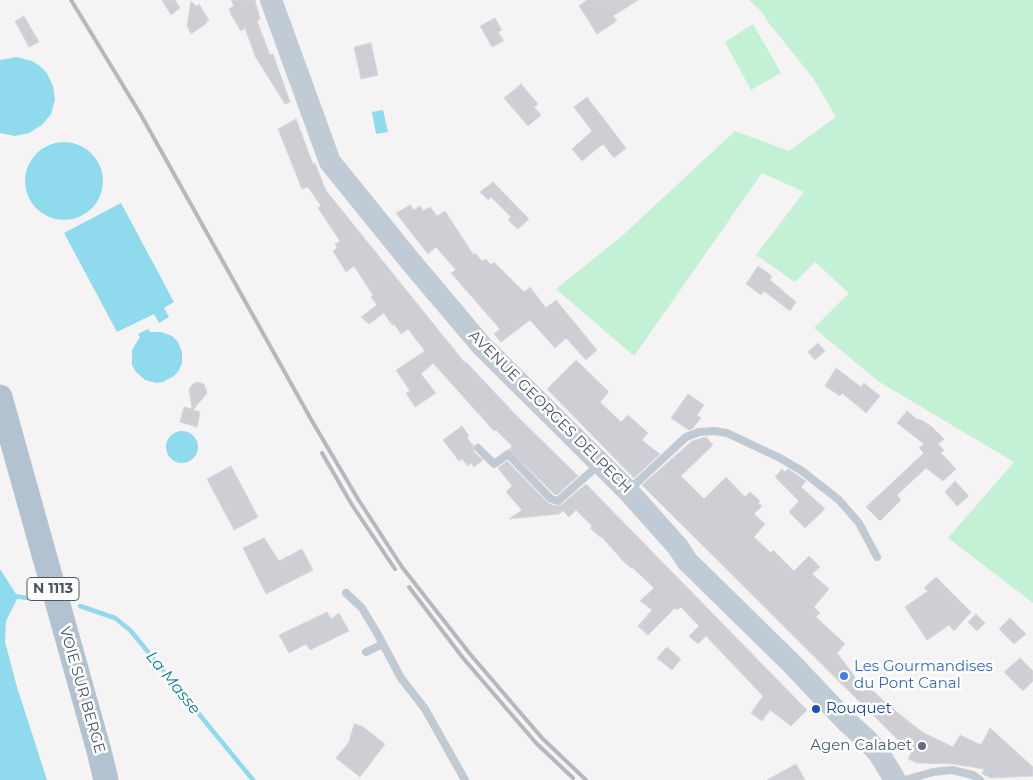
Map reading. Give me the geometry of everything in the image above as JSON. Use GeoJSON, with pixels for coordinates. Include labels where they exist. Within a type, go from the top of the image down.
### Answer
{"type":"FeatureCollection","features":[{"type":"Feature","properties":{"kind":"main road","name":"AVENUE GEORGES DELPECH"},"geometry":{"type":"LineString","coordinates":[[270,0],[330,162],[480,345],[678,547],[687,561],[866,739],[880,756],[895,780]]}},
{"type":"Feature","properties":{"kind":"main road"},"geometry":{"type":"LineString","coordinates":[[330,162],[350,201],[484,359],[593,470],[624,494]]}},
{"type":"Feature","properties":{"kind":"main road","name":"VOIE SUR BERGE"},"geometry":{"type":"LineString","coordinates":[[0,397],[106,780]]}},
{"type":"Feature","properties":{"kind":"main road"},"geometry":{"type":"LineString","coordinates":[[846,721],[850,734],[879,780]]}},
{"type":"Feature","properties":{"kind":"main road"},"geometry":{"type":"LineString","coordinates":[[854,741],[868,752],[885,780]]}},
{"type":"Feature","properties":{"kind":"lane"},"geometry":{"type":"LineString","coordinates":[[624,494],[686,437],[699,432],[714,430],[727,433],[786,461],[839,500],[859,523],[877,557]]}},
{"type":"Feature","properties":{"kind":"lane"},"geometry":{"type":"LineString","coordinates":[[478,448],[494,464],[508,454],[551,499],[558,500],[593,470]]}},
{"type":"Feature","properties":{"kind":"lane"},"geometry":{"type":"LineString","coordinates":[[346,593],[362,608],[401,678],[425,709],[465,780]]}},
{"type":"Feature","properties":{"kind":"lane"},"geometry":{"type":"LineString","coordinates":[[366,652],[383,644]]}},
{"type":"Feature","properties":{"kind":"lane"},"geometry":{"type":"LineString","coordinates":[[905,780],[933,772],[952,770],[973,775],[980,780]]}},
{"type":"Feature","properties":{"kind":"green space"},"geometry":{"type":"Polygon","coordinates":[[[749,0],[1033,0],[1033,603],[948,538],[1014,462],[878,381],[814,328],[849,293],[815,262],[795,282],[756,255],[804,192],[762,173],[634,356],[556,289],[622,236],[735,131],[789,151],[836,117],[813,78],[762,12],[749,0]]]}},
{"type":"Feature","properties":{"kind":"green space"},"geometry":{"type":"Polygon","coordinates":[[[753,24],[781,73],[751,90],[725,42],[753,24]]]}},
{"type":"Feature","properties":{"kind":"water"},"geometry":{"type":"Polygon","coordinates":[[[17,57],[32,61],[47,73],[53,86],[55,100],[51,114],[42,125],[29,133],[15,136],[0,133],[0,60],[17,57]]]}},
{"type":"Feature","properties":{"kind":"water"},"geometry":{"type":"Polygon","coordinates":[[[383,110],[388,132],[376,134],[372,112],[383,110]]]}},
{"type":"Feature","properties":{"kind":"water"},"geometry":{"type":"Polygon","coordinates":[[[56,142],[72,142],[86,148],[97,159],[103,173],[103,189],[97,203],[86,214],[72,220],[56,220],[42,214],[31,203],[25,189],[25,173],[31,159],[42,148],[56,142]]]}},
{"type":"Feature","properties":{"kind":"water"},"geometry":{"type":"Polygon","coordinates":[[[121,203],[174,302],[164,308],[169,317],[159,323],[154,314],[117,332],[64,233],[121,203]]]}},
{"type":"Feature","properties":{"kind":"water"},"geometry":{"type":"Polygon","coordinates":[[[148,329],[150,332],[161,332],[172,336],[178,342],[182,352],[182,363],[179,370],[174,376],[163,382],[156,383],[145,380],[136,372],[132,365],[132,350],[140,337],[138,334],[148,329]]]}},
{"type":"Feature","properties":{"kind":"water"},"geometry":{"type":"Polygon","coordinates":[[[182,431],[188,432],[193,436],[197,441],[197,453],[193,458],[188,462],[182,463],[176,462],[171,458],[167,453],[166,447],[167,441],[171,436],[176,432],[182,431]]]}},
{"type":"Feature","properties":{"kind":"water"},"geometry":{"type":"Polygon","coordinates":[[[0,569],[18,597],[6,621],[5,642],[17,687],[47,780],[0,780],[0,569]]]}},
{"type":"Feature","properties":{"kind":"building"},"geometry":{"type":"Polygon","coordinates":[[[162,0],[175,0],[180,8],[171,15],[162,0]]]}},
{"type":"Feature","properties":{"kind":"building"},"geometry":{"type":"Polygon","coordinates":[[[231,0],[255,0],[260,19],[257,21],[270,55],[273,54],[290,102],[285,104],[255,56],[245,28],[241,31],[230,13],[229,9],[234,6],[231,0]]]}},
{"type":"Feature","properties":{"kind":"building"},"geometry":{"type":"Polygon","coordinates":[[[587,0],[638,0],[613,16],[617,21],[597,34],[579,6],[587,0]]]}},
{"type":"Feature","properties":{"kind":"building"},"geometry":{"type":"Polygon","coordinates":[[[191,1],[196,6],[199,4],[209,20],[191,34],[187,26],[191,1]]]}},
{"type":"Feature","properties":{"kind":"building"},"geometry":{"type":"Polygon","coordinates":[[[24,16],[39,42],[29,47],[15,21],[24,16]]]}},
{"type":"Feature","properties":{"kind":"building"},"geometry":{"type":"Polygon","coordinates":[[[495,18],[502,30],[498,32],[504,41],[492,47],[480,26],[495,18]]]}},
{"type":"Feature","properties":{"kind":"building"},"geometry":{"type":"Polygon","coordinates":[[[371,43],[378,75],[361,79],[354,47],[371,43]]]}},
{"type":"Feature","properties":{"kind":"building"},"geometry":{"type":"Polygon","coordinates":[[[521,84],[538,104],[534,107],[541,115],[528,126],[504,98],[521,84]]]}},
{"type":"Feature","properties":{"kind":"building"},"geometry":{"type":"Polygon","coordinates":[[[587,97],[626,148],[614,158],[603,144],[582,161],[572,149],[592,131],[574,107],[587,97]]]}},
{"type":"Feature","properties":{"kind":"building"},"geometry":{"type":"Polygon","coordinates":[[[296,119],[313,164],[315,163],[326,191],[465,363],[578,476],[557,495],[509,449],[512,446],[496,430],[494,431],[433,363],[421,374],[436,393],[415,407],[406,393],[410,391],[396,370],[425,351],[408,329],[401,334],[384,313],[369,324],[361,317],[377,305],[371,297],[373,295],[354,266],[346,272],[333,251],[337,248],[335,244],[340,241],[318,208],[321,206],[308,187],[302,189],[278,129],[296,119]]]}},
{"type":"Feature","properties":{"kind":"building"},"geometry":{"type":"Polygon","coordinates":[[[493,182],[529,219],[518,229],[508,220],[511,217],[491,197],[488,200],[480,192],[493,182]]]}},
{"type":"Feature","properties":{"kind":"building"},"geometry":{"type":"Polygon","coordinates":[[[410,205],[414,210],[420,206],[423,211],[430,207],[437,216],[445,211],[473,254],[476,254],[482,261],[486,259],[491,265],[494,262],[524,292],[530,287],[546,308],[556,300],[597,350],[586,360],[566,338],[555,348],[530,320],[501,342],[494,334],[500,329],[451,273],[456,270],[436,247],[428,254],[396,213],[410,205]]]}},
{"type":"Feature","properties":{"kind":"building"},"geometry":{"type":"Polygon","coordinates":[[[758,266],[772,276],[770,280],[796,302],[790,311],[764,291],[761,295],[746,284],[758,266]]]}},
{"type":"Feature","properties":{"kind":"building"},"geometry":{"type":"Polygon","coordinates":[[[818,343],[825,351],[815,360],[808,352],[818,343]]]}},
{"type":"Feature","properties":{"kind":"building"},"geometry":{"type":"Polygon","coordinates":[[[576,360],[609,392],[600,402],[621,422],[628,415],[648,433],[642,440],[660,454],[634,478],[547,389],[576,360]]]}},
{"type":"Feature","properties":{"kind":"building"},"geometry":{"type":"Polygon","coordinates":[[[836,368],[861,387],[864,383],[880,396],[866,413],[842,393],[840,396],[825,386],[836,368]]]}},
{"type":"Feature","properties":{"kind":"building"},"geometry":{"type":"Polygon","coordinates":[[[198,382],[204,384],[207,393],[193,410],[200,412],[197,427],[180,422],[184,407],[192,409],[189,389],[198,382]]]}},
{"type":"Feature","properties":{"kind":"building"},"geometry":{"type":"Polygon","coordinates":[[[688,394],[704,405],[697,415],[701,418],[689,430],[671,418],[688,394]]]}},
{"type":"Feature","properties":{"kind":"building"},"geometry":{"type":"Polygon","coordinates":[[[907,411],[918,420],[931,426],[944,439],[938,444],[944,450],[941,453],[956,469],[943,481],[926,468],[897,495],[901,500],[880,521],[866,507],[924,453],[919,448],[924,444],[897,423],[907,411]]]}},
{"type":"Feature","properties":{"kind":"building"},"geometry":{"type":"Polygon","coordinates":[[[462,426],[469,436],[467,438],[473,445],[474,452],[483,460],[474,467],[471,463],[468,466],[462,459],[459,461],[443,440],[462,426]]]}},
{"type":"Feature","properties":{"kind":"building"},"geometry":{"type":"Polygon","coordinates":[[[706,437],[713,445],[681,476],[704,499],[726,477],[745,497],[750,492],[760,501],[758,503],[762,506],[754,514],[765,524],[754,537],[771,553],[773,550],[794,571],[809,556],[820,567],[812,574],[829,589],[814,607],[820,613],[816,617],[845,644],[837,653],[853,674],[863,692],[869,687],[922,732],[953,747],[960,735],[981,745],[990,728],[1033,767],[1033,776],[991,778],[982,774],[984,769],[953,764],[917,763],[908,759],[911,753],[642,485],[692,441],[706,437]]]}},
{"type":"Feature","properties":{"kind":"building"},"geometry":{"type":"Polygon","coordinates":[[[507,461],[549,504],[561,505],[586,484],[807,710],[791,726],[770,710],[762,721],[751,713],[763,696],[706,636],[698,644],[689,636],[699,626],[681,607],[677,610],[675,608],[648,635],[638,626],[652,610],[640,601],[654,588],[623,561],[601,536],[590,528],[592,526],[576,510],[569,517],[563,511],[559,514],[509,519],[522,510],[506,492],[512,486],[498,468],[507,461]]]}},
{"type":"Feature","properties":{"kind":"building"},"geometry":{"type":"Polygon","coordinates":[[[231,466],[258,517],[234,530],[207,479],[231,466]]]}},
{"type":"Feature","properties":{"kind":"building"},"geometry":{"type":"Polygon","coordinates":[[[782,469],[785,472],[788,469],[806,481],[801,487],[825,509],[805,528],[789,512],[799,501],[775,477],[782,469]]]}},
{"type":"Feature","properties":{"kind":"building"},"geometry":{"type":"Polygon","coordinates":[[[955,481],[969,496],[957,506],[945,492],[955,481]]]}},
{"type":"Feature","properties":{"kind":"building"},"geometry":{"type":"Polygon","coordinates":[[[264,538],[279,561],[302,549],[313,570],[266,594],[243,548],[264,538]]]}},
{"type":"Feature","properties":{"kind":"building"},"geometry":{"type":"Polygon","coordinates":[[[936,577],[971,612],[954,631],[949,625],[927,640],[905,607],[928,591],[924,588],[936,577]]]}},
{"type":"Feature","properties":{"kind":"building"},"geometry":{"type":"Polygon","coordinates":[[[327,612],[331,619],[339,613],[349,631],[310,650],[306,644],[289,653],[279,635],[327,612]]]}},
{"type":"Feature","properties":{"kind":"building"},"geometry":{"type":"Polygon","coordinates":[[[976,614],[985,623],[977,631],[968,622],[976,614]]]}},
{"type":"Feature","properties":{"kind":"building"},"geometry":{"type":"Polygon","coordinates":[[[1010,618],[1026,634],[1014,644],[999,629],[1010,618]]]}},
{"type":"Feature","properties":{"kind":"building"},"geometry":{"type":"Polygon","coordinates":[[[667,647],[681,659],[672,670],[657,658],[667,647]]]}},
{"type":"Feature","properties":{"kind":"building"},"geometry":{"type":"Polygon","coordinates":[[[1020,658],[1033,671],[1033,681],[1023,691],[1004,672],[1020,658]]]}},
{"type":"Feature","properties":{"kind":"building"},"geometry":{"type":"Polygon","coordinates":[[[354,724],[362,726],[385,744],[360,777],[336,758],[349,742],[354,724]]]}},
{"type":"Feature","properties":{"kind":"building"},"geometry":{"type":"Polygon","coordinates":[[[796,764],[805,780],[767,780],[796,764]]]}},
{"type":"Feature","properties":{"kind":"waterway","name":"La Masse"},"geometry":{"type":"LineString","coordinates":[[14,596],[27,598]]}},
{"type":"Feature","properties":{"kind":"waterway","name":"La Masse"},"geometry":{"type":"LineString","coordinates":[[80,606],[115,618],[130,630],[253,780]]}},
{"type":"Feature","properties":{"kind":"railway"},"geometry":{"type":"LineString","coordinates":[[71,0],[141,115],[312,421],[358,499],[402,567],[470,654],[542,738],[586,780]]}},
{"type":"Feature","properties":{"kind":"railway"},"geometry":{"type":"LineString","coordinates":[[322,453],[352,505],[395,569]]}},
{"type":"Feature","properties":{"kind":"railway"},"geometry":{"type":"LineString","coordinates":[[409,587],[463,658],[536,743],[573,778]]}},
{"type":"Feature","properties":{"kind":"place","name":"Les Gourmandises du Pont Canal"},"geometry":{"type":"Point","coordinates":[844,676]}},
{"type":"Feature","properties":{"kind":"place","name":"Rouquet"},"geometry":{"type":"Point","coordinates":[816,709]}},
{"type":"Feature","properties":{"kind":"place","name":"Agen Calabet"},"geometry":{"type":"Point","coordinates":[922,746]}}]}
